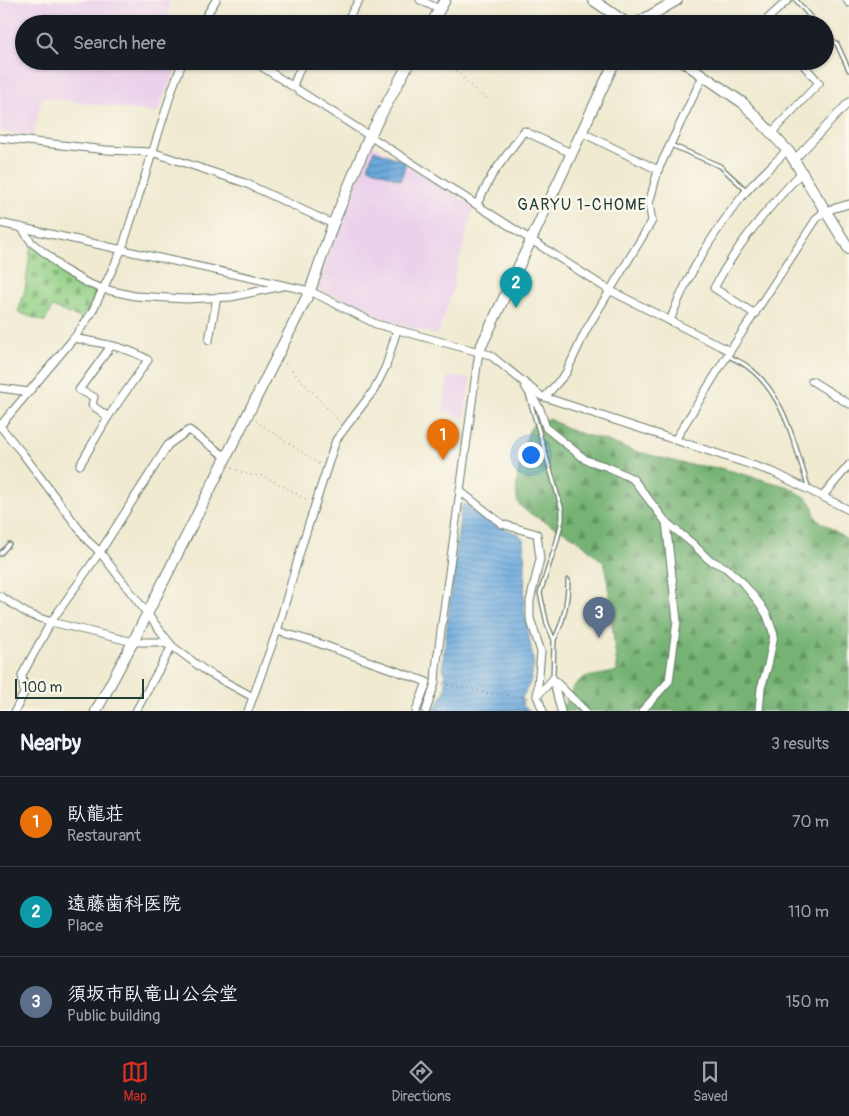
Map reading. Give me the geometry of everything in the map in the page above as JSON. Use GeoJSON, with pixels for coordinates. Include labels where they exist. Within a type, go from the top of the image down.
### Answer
{"type":"FeatureCollection","features":[{"type":"Feature","properties":{"kind":"street"},"geometry":{"type":"LineString","coordinates":[[207,15],[216,0]]}},
{"type":"Feature","properties":{"kind":"street"},"geometry":{"type":"LineString","coordinates":[[350,15],[359,0]]}},
{"type":"Feature","properties":{"kind":"street"},"geometry":{"type":"LineString","coordinates":[[420,0],[442,4],[436,15]]}},
{"type":"Feature","properties":{"kind":"street"},"geometry":{"type":"LineString","coordinates":[[593,0],[615,15]]}},
{"type":"Feature","properties":{"kind":"street"},"geometry":{"type":"LineString","coordinates":[[651,15],[676,0]]}},
{"type":"Feature","properties":{"kind":"street"},"geometry":{"type":"LineString","coordinates":[[772,15],[788,0]]}},
{"type":"Feature","properties":{"kind":"street"},"geometry":{"type":"LineString","coordinates":[[847,0],[849,4]]}},
{"type":"Feature","properties":{"kind":"street"},"geometry":{"type":"LineString","coordinates":[[180,70],[173,87],[122,249],[103,289],[90,314],[74,338],[0,426],[88,541],[100,552],[172,646],[207,672],[253,697]]}},
{"type":"Feature","properties":{"kind":"street"},"geometry":{"type":"LineString","coordinates":[[267,70],[609,290],[729,354]]}},
{"type":"Feature","properties":{"kind":"street"},"geometry":{"type":"LineString","coordinates":[[293,86],[299,70]]}},
{"type":"Feature","properties":{"kind":"street"},"geometry":{"type":"LineString","coordinates":[[96,711],[133,642],[310,291],[333,224],[370,135],[405,70]]}},
{"type":"Feature","properties":{"kind":"street"},"geometry":{"type":"LineString","coordinates":[[426,711],[435,683],[445,592],[478,351],[611,70]]}},
{"type":"Feature","properties":{"kind":"street"},"geometry":{"type":"LineString","coordinates":[[695,70],[743,103],[788,150],[849,249]]}},
{"type":"Feature","properties":{"kind":"street"},"geometry":{"type":"LineString","coordinates":[[771,133],[819,83],[808,70]]}},
{"type":"Feature","properties":{"kind":"street"},"geometry":{"type":"LineString","coordinates":[[546,397],[566,373],[586,330],[652,221],[649,204],[658,170],[703,76]]}},
{"type":"Feature","properties":{"kind":"street"},"geometry":{"type":"LineString","coordinates":[[794,160],[849,102]]}},
{"type":"Feature","properties":{"kind":"street"},"geometry":{"type":"LineString","coordinates":[[477,204],[492,176],[524,131],[571,153]]}},
{"type":"Feature","properties":{"kind":"street"},"geometry":{"type":"LineString","coordinates":[[581,132],[658,170]]}},
{"type":"Feature","properties":{"kind":"street"},"geometry":{"type":"LineString","coordinates":[[0,138],[106,150],[152,152],[245,183],[333,224]]}},
{"type":"Feature","properties":{"kind":"street"},"geometry":{"type":"LineString","coordinates":[[670,321],[680,292],[701,253],[747,191],[788,150]]}},
{"type":"Feature","properties":{"kind":"street"},"geometry":{"type":"LineString","coordinates":[[755,314],[714,288],[746,236],[769,206],[802,172]]}},
{"type":"Feature","properties":{"kind":"street"},"geometry":{"type":"LineString","coordinates":[[675,440],[817,218],[825,212],[849,204]]}},
{"type":"Feature","properties":{"kind":"street"},"geometry":{"type":"LineString","coordinates":[[0,223],[310,291],[376,324],[490,355],[541,396],[773,472],[849,510]]}},
{"type":"Feature","properties":{"kind":"street"},"geometry":{"type":"LineString","coordinates":[[21,227],[32,243],[61,268],[87,284],[103,289],[135,296],[185,299],[231,296],[286,286]]}},
{"type":"Feature","properties":{"kind":"street"},"geometry":{"type":"LineString","coordinates":[[209,340],[217,297]]}},
{"type":"Feature","properties":{"kind":"street"},"geometry":{"type":"LineString","coordinates":[[248,711],[277,631],[336,440],[374,390],[386,366],[397,330]]}},
{"type":"Feature","properties":{"kind":"street"},"geometry":{"type":"LineString","coordinates":[[74,338],[137,352],[148,360],[108,417],[80,465]]}},
{"type":"Feature","properties":{"kind":"street"},"geometry":{"type":"LineString","coordinates":[[108,417],[92,405],[94,397],[79,390],[112,346]]}},
{"type":"Feature","properties":{"kind":"street"},"geometry":{"type":"LineString","coordinates":[[812,381],[848,401]]}},
{"type":"Feature","properties":{"kind":"street"},"geometry":{"type":"LineString","coordinates":[[524,384],[540,409],[546,428],[586,460],[608,467],[632,479],[666,522],[708,559],[726,568],[742,582],[768,615],[774,635],[761,688],[759,711]]}},
{"type":"Feature","properties":{"kind":"street"},"geometry":{"type":"LineString","coordinates":[[0,388],[29,392]]}},
{"type":"Feature","properties":{"kind":"street"},"geometry":{"type":"LineString","coordinates":[[15,711],[24,693],[22,675],[51,622],[100,552],[168,445],[189,430],[224,460]]}},
{"type":"Feature","properties":{"kind":"street"},"geometry":{"type":"LineString","coordinates":[[823,496],[849,465]]}},
{"type":"Feature","properties":{"kind":"street"},"geometry":{"type":"LineString","coordinates":[[460,491],[502,524],[537,534],[540,559],[530,601],[530,618],[541,652],[537,696],[543,711]]}},
{"type":"Feature","properties":{"kind":"street"},"geometry":{"type":"LineString","coordinates":[[642,711],[669,681],[677,621],[666,522]]}},
{"type":"Feature","properties":{"kind":"street"},"geometry":{"type":"LineString","coordinates":[[0,596],[28,614],[51,622],[133,642],[160,642],[172,646]]}},
{"type":"Feature","properties":{"kind":"street"},"geometry":{"type":"LineString","coordinates":[[277,631],[315,642],[427,682],[416,711]]}},
{"type":"Feature","properties":{"kind":"street"},"geometry":{"type":"LineString","coordinates":[[136,711],[172,646]]}},
{"type":"Feature","properties":{"kind":"street"},"geometry":{"type":"LineString","coordinates":[[537,696],[553,679]]}},
{"type":"Feature","properties":{"kind":"street"},"geometry":{"type":"LineString","coordinates":[[553,679],[561,711]]}},
{"type":"Feature","properties":{"kind":"street"},"geometry":{"type":"LineString","coordinates":[[553,679],[584,711]]}},
{"type":"Feature","properties":{"kind":"lane"},"geometry":{"type":"LineString","coordinates":[[796,0],[808,15]]}},
{"type":"Feature","properties":{"kind":"lane"},"geometry":{"type":"LineString","coordinates":[[834,42],[837,44],[849,70]]}},
{"type":"Feature","properties":{"kind":"lane"},"geometry":{"type":"LineString","coordinates":[[670,145],[720,166],[747,191]]}},
{"type":"Feature","properties":{"kind":"lane"},"geometry":{"type":"LineString","coordinates":[[729,354],[748,366],[759,376],[782,409],[809,489]]}},
{"type":"Feature","properties":{"kind":"lane"},"geometry":{"type":"LineString","coordinates":[[524,384],[562,510],[562,520],[557,541],[540,593],[547,624],[554,640],[553,679]]}},
{"type":"Feature","properties":{"kind":"lane"},"geometry":{"type":"LineString","coordinates":[[0,554],[9,544]]}},
{"type":"Feature","properties":{"kind":"lane"},"geometry":{"type":"LineString","coordinates":[[554,640],[561,628],[568,596],[568,580]]}},
{"type":"Feature","properties":{"kind":"path"},"geometry":{"type":"LineString","coordinates":[[456,70],[478,94],[488,99]]}},
{"type":"Feature","properties":{"kind":"path"},"geometry":{"type":"LineString","coordinates":[[278,356],[346,428]]}},
{"type":"Feature","properties":{"kind":"path"},"geometry":{"type":"LineString","coordinates":[[247,415],[326,469]]}},
{"type":"Feature","properties":{"kind":"path"},"geometry":{"type":"LineString","coordinates":[[224,460],[249,475],[264,476],[315,504]]}},
{"type":"Feature","properties":{"kind":"path"},"geometry":{"type":"LineString","coordinates":[[444,684],[478,690],[484,693],[528,699]]}},
{"type":"Feature","properties":{"kind":"shaded area"},"geometry":{"type":"Polygon","coordinates":[[[0,0],[170,0],[169,15],[15,15],[15,70],[175,70],[157,113],[42,97],[33,137],[0,132],[0,0]]]}},
{"type":"Feature","properties":{"kind":"shaded area"},"geometry":{"type":"Polygon","coordinates":[[[372,144],[474,207],[454,278],[456,281],[438,335],[398,324],[317,289],[339,225],[372,144]]]}},
{"type":"Feature","properties":{"kind":"shaded area"},"geometry":{"type":"Polygon","coordinates":[[[448,376],[470,379],[464,420],[443,410],[448,376]]]}},
{"type":"Feature","properties":{"kind":"green space"},"geometry":{"type":"Polygon","coordinates":[[[31,245],[98,291],[83,319],[52,307],[45,322],[18,312],[25,290],[31,245]]]}},
{"type":"Feature","properties":{"kind":"green space"},"geometry":{"type":"Polygon","coordinates":[[[549,419],[575,432],[605,440],[631,450],[685,464],[721,468],[789,487],[807,498],[812,504],[815,516],[821,522],[849,540],[849,711],[563,711],[569,695],[579,682],[589,677],[617,671],[617,668],[604,563],[575,538],[529,513],[519,504],[517,499],[518,476],[527,436],[534,425],[549,419]]]}},
{"type":"Feature","properties":{"kind":"water"},"geometry":{"type":"Polygon","coordinates":[[[374,150],[406,162],[401,180],[368,167],[374,150]]]}},
{"type":"Feature","properties":{"kind":"water"},"geometry":{"type":"Polygon","coordinates":[[[466,504],[492,524],[519,534],[523,539],[525,564],[524,608],[534,665],[530,683],[522,698],[523,706],[530,711],[434,711],[445,691],[444,651],[461,509],[466,504]]]}},
{"type":"Feature","properties":{"kind":"place","name":"遠藤歯科医院"},"geometry":{"type":"Point","coordinates":[516,308]}},
{"type":"Feature","properties":{"kind":"place","name":"臥龍荘"},"geometry":{"type":"Point","coordinates":[443,460]}},
{"type":"Feature","properties":{"kind":"place","name":"須坂市臥竜山公会堂"},"geometry":{"type":"Point","coordinates":[599,638]}},
{"type":"Feature","properties":{"kind":"district","name":"GARYU 1-CHOME"},"geometry":{"type":"Point","coordinates":[582,205]}}]}
